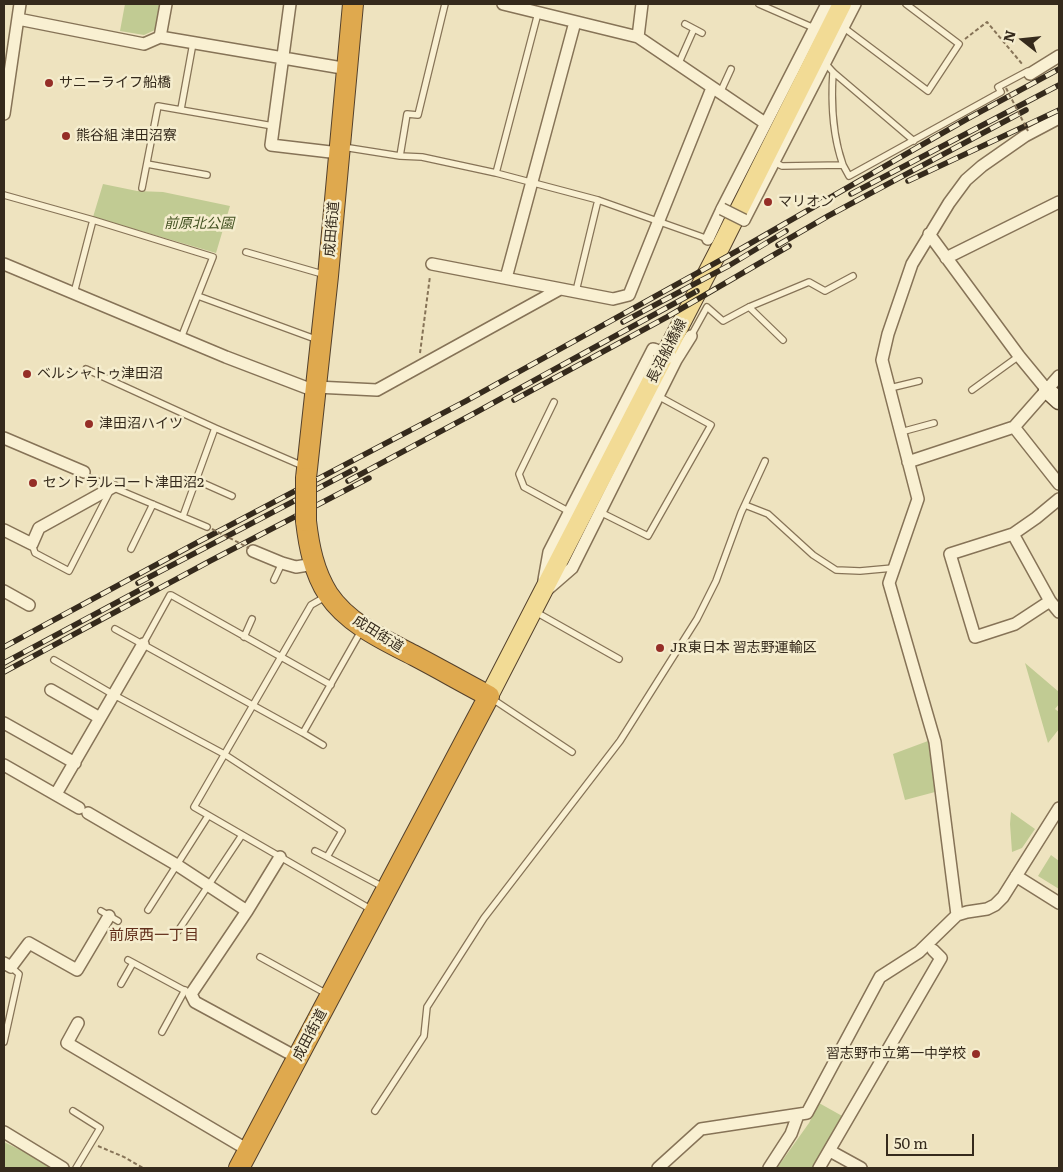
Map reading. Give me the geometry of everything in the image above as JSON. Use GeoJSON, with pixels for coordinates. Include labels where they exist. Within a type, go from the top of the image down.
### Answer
{"type":"FeatureCollection","features":[{"type":"Feature","properties":{"kind":"highway","name":"成田街道"},"geometry":{"type":"LineString","coordinates":[[239,1168],[489,696],[363,627],[344,612],[329,595],[314,564],[308,543],[306,473],[328,276],[353,4]]}},
{"type":"Feature","properties":{"kind":"main road","name":"長沼船橋線"},"geometry":{"type":"LineString","coordinates":[[489,696],[722,244],[842,4]]}},
{"type":"Feature","properties":{"kind":"street"},"geometry":{"type":"LineString","coordinates":[[4,114],[8,54],[18,19],[20,4]]}},
{"type":"Feature","properties":{"kind":"street"},"geometry":{"type":"LineString","coordinates":[[160,37],[166,4]]}},
{"type":"Feature","properties":{"kind":"street"},"geometry":{"type":"LineString","coordinates":[[290,4],[271,145],[340,150]]}},
{"type":"Feature","properties":{"kind":"street"},"geometry":{"type":"LineString","coordinates":[[503,4],[535,9],[576,22],[638,37],[765,123]]}},
{"type":"Feature","properties":{"kind":"street"},"geometry":{"type":"LineString","coordinates":[[638,37],[642,4]]}},
{"type":"Feature","properties":{"kind":"street"},"geometry":{"type":"LineString","coordinates":[[708,239],[826,4]]}},
{"type":"Feature","properties":{"kind":"street"},"geometry":{"type":"LineString","coordinates":[[722,208],[744,220],[855,4]]}},
{"type":"Feature","properties":{"kind":"street"},"geometry":{"type":"LineString","coordinates":[[18,19],[144,44],[160,37],[348,69]]}},
{"type":"Feature","properties":{"kind":"street"},"geometry":{"type":"LineString","coordinates":[[506,278],[576,22]]}},
{"type":"Feature","properties":{"kind":"street"},"geometry":{"type":"LineString","coordinates":[[1029,72],[1059,56]]}},
{"type":"Feature","properties":{"kind":"street"},"geometry":{"type":"LineString","coordinates":[[432,264],[614,299],[629,295],[658,221],[716,90]]}},
{"type":"Feature","properties":{"kind":"street"},"geometry":{"type":"LineString","coordinates":[[957,915],[935,742],[889,583],[918,499],[882,360],[888,334],[912,264],[929,234],[966,180],[982,166],[1025,136],[1059,118]]}},
{"type":"Feature","properties":{"kind":"street"},"geometry":{"type":"LineString","coordinates":[[946,258],[1059,202]]}},
{"type":"Feature","properties":{"kind":"street"},"geometry":{"type":"LineString","coordinates":[[929,234],[1019,356],[1053,395]]}},
{"type":"Feature","properties":{"kind":"street"},"geometry":{"type":"LineString","coordinates":[[4,264],[181,338],[316,389],[378,390],[560,289]]}},
{"type":"Feature","properties":{"kind":"street"},"geometry":{"type":"LineString","coordinates":[[542,594],[572,568],[658,396],[673,358],[690,336]]}},
{"type":"Feature","properties":{"kind":"street"},"geometry":{"type":"LineString","coordinates":[[542,594],[549,552],[568,511],[653,349],[673,358]]}},
{"type":"Feature","properties":{"kind":"street"},"geometry":{"type":"LineString","coordinates":[[908,462],[1014,427],[1053,395],[1059,376]]}},
{"type":"Feature","properties":{"kind":"street"},"geometry":{"type":"LineString","coordinates":[[1014,427],[1059,484]]}},
{"type":"Feature","properties":{"kind":"street"},"geometry":{"type":"LineString","coordinates":[[4,438],[84,472]]}},
{"type":"Feature","properties":{"kind":"street"},"geometry":{"type":"LineString","coordinates":[[4,530],[32,544],[39,528],[112,487]]}},
{"type":"Feature","properties":{"kind":"street"},"geometry":{"type":"LineString","coordinates":[[1050,601],[1015,624],[975,637],[950,554],[1013,534],[1059,499]]}},
{"type":"Feature","properties":{"kind":"street"},"geometry":{"type":"LineString","coordinates":[[1013,534],[1050,601],[1059,612]]}},
{"type":"Feature","properties":{"kind":"street"},"geometry":{"type":"LineString","coordinates":[[251,549],[296,567],[314,564]]}},
{"type":"Feature","properties":{"kind":"street"},"geometry":{"type":"LineString","coordinates":[[4,591],[29,605]]}},
{"type":"Feature","properties":{"kind":"street"},"geometry":{"type":"LineString","coordinates":[[56,794],[143,644]]}},
{"type":"Feature","properties":{"kind":"street"},"geometry":{"type":"LineString","coordinates":[[51,690],[100,718]]}},
{"type":"Feature","properties":{"kind":"street"},"geometry":{"type":"LineString","coordinates":[[4,723],[74,763]]}},
{"type":"Feature","properties":{"kind":"street"},"geometry":{"type":"LineString","coordinates":[[4,765],[176,865],[247,911]]}},
{"type":"Feature","properties":{"kind":"street"},"geometry":{"type":"LineString","coordinates":[[658,1168],[701,1129],[807,1113],[880,977],[919,952],[957,915],[987,909],[995,905],[1003,897],[1059,808]]}},
{"type":"Feature","properties":{"kind":"street"},"geometry":{"type":"LineString","coordinates":[[280,857],[247,911],[188,992],[195,1002],[298,1058]]}},
{"type":"Feature","properties":{"kind":"street"},"geometry":{"type":"LineString","coordinates":[[1016,876],[1059,903]]}},
{"type":"Feature","properties":{"kind":"street"},"geometry":{"type":"LineString","coordinates":[[8,965],[29,943],[78,970],[110,916]]}},
{"type":"Feature","properties":{"kind":"street"},"geometry":{"type":"LineString","coordinates":[[819,1168],[941,958],[933,950]]}},
{"type":"Feature","properties":{"kind":"street"},"geometry":{"type":"LineString","coordinates":[[78,1023],[67,1043],[248,1150]]}},
{"type":"Feature","properties":{"kind":"street"},"geometry":{"type":"LineString","coordinates":[[769,1168],[791,1134],[798,1115]]}},
{"type":"Feature","properties":{"kind":"street"},"geometry":{"type":"LineString","coordinates":[[4,1132],[63,1168]]}},
{"type":"Feature","properties":{"kind":"street"},"geometry":{"type":"LineString","coordinates":[[830,1152],[861,1168]]}},
{"type":"Feature","properties":{"kind":"lane"},"geometry":{"type":"LineString","coordinates":[[400,156],[407,114],[418,115],[445,4]]}},
{"type":"Feature","properties":{"kind":"lane"},"geometry":{"type":"LineString","coordinates":[[759,4],[814,28]]}},
{"type":"Feature","properties":{"kind":"lane"},"geometry":{"type":"LineString","coordinates":[[843,27],[928,91],[960,44],[906,4]]}},
{"type":"Feature","properties":{"kind":"lane"},"geometry":{"type":"LineString","coordinates":[[496,173],[535,9]]}},
{"type":"Feature","properties":{"kind":"lane"},"geometry":{"type":"LineString","coordinates":[[685,24],[702,33]]}},
{"type":"Feature","properties":{"kind":"lane"},"geometry":{"type":"LineString","coordinates":[[678,65],[694,29]]}},
{"type":"Feature","properties":{"kind":"lane"},"geometry":{"type":"LineString","coordinates":[[181,110],[193,43]]}},
{"type":"Feature","properties":{"kind":"lane"},"geometry":{"type":"LineString","coordinates":[[826,63],[833,72],[914,141]]}},
{"type":"Feature","properties":{"kind":"lane"},"geometry":{"type":"LineString","coordinates":[[716,90],[731,69]]}},
{"type":"Feature","properties":{"kind":"lane"},"geometry":{"type":"LineString","coordinates":[[833,72],[832,91],[838,150],[849,176],[1001,92],[998,87],[1029,72]]}},
{"type":"Feature","properties":{"kind":"lane"},"geometry":{"type":"LineString","coordinates":[[142,188],[158,106],[273,126]]}},
{"type":"Feature","properties":{"kind":"lane"},"geometry":{"type":"LineString","coordinates":[[340,150],[400,156],[422,156],[496,173],[598,200],[708,239]]}},
{"type":"Feature","properties":{"kind":"lane"},"geometry":{"type":"LineString","coordinates":[[774,162],[782,166],[843,165]]}},
{"type":"Feature","properties":{"kind":"lane"},"geometry":{"type":"LineString","coordinates":[[147,164],[207,175]]}},
{"type":"Feature","properties":{"kind":"lane"},"geometry":{"type":"LineString","coordinates":[[4,195],[213,257],[181,338]]}},
{"type":"Feature","properties":{"kind":"lane"},"geometry":{"type":"LineString","coordinates":[[576,291],[598,200]]}},
{"type":"Feature","properties":{"kind":"lane"},"geometry":{"type":"LineString","coordinates":[[74,293],[93,220]]}},
{"type":"Feature","properties":{"kind":"lane"},"geometry":{"type":"LineString","coordinates":[[246,252],[328,276]]}},
{"type":"Feature","properties":{"kind":"lane"},"geometry":{"type":"LineString","coordinates":[[690,336],[707,307],[723,321],[749,307],[810,282],[825,291],[853,276]]}},
{"type":"Feature","properties":{"kind":"lane"},"geometry":{"type":"LineString","coordinates":[[198,296],[320,341]]}},
{"type":"Feature","properties":{"kind":"lane"},"geometry":{"type":"LineString","coordinates":[[749,307],[783,340]]}},
{"type":"Feature","properties":{"kind":"lane"},"geometry":{"type":"LineString","coordinates":[[972,390],[1019,356]]}},
{"type":"Feature","properties":{"kind":"lane"},"geometry":{"type":"LineString","coordinates":[[86,368],[306,473]]}},
{"type":"Feature","properties":{"kind":"lane"},"geometry":{"type":"LineString","coordinates":[[890,388],[919,381]]}},
{"type":"Feature","properties":{"kind":"lane"},"geometry":{"type":"LineString","coordinates":[[600,512],[648,536],[711,425],[658,396]]}},
{"type":"Feature","properties":{"kind":"lane"},"geometry":{"type":"LineString","coordinates":[[554,402],[519,474],[524,487],[568,511]]}},
{"type":"Feature","properties":{"kind":"lane"},"geometry":{"type":"LineString","coordinates":[[901,432],[934,424]]}},
{"type":"Feature","properties":{"kind":"lane"},"geometry":{"type":"LineString","coordinates":[[183,516],[215,428]]}},
{"type":"Feature","properties":{"kind":"lane"},"geometry":{"type":"LineString","coordinates":[[375,1111],[424,1036],[427,1007],[478,926],[620,741],[697,619],[716,580],[745,505],[765,461]]}},
{"type":"Feature","properties":{"kind":"lane"},"geometry":{"type":"LineString","coordinates":[[84,472],[88,477],[210,528]]}},
{"type":"Feature","properties":{"kind":"lane"},"geometry":{"type":"LineString","coordinates":[[196,480],[232,496]]}},
{"type":"Feature","properties":{"kind":"lane"},"geometry":{"type":"LineString","coordinates":[[32,544],[35,554],[69,571],[112,487]]}},
{"type":"Feature","properties":{"kind":"lane"},"geometry":{"type":"LineString","coordinates":[[132,548],[153,504]]}},
{"type":"Feature","properties":{"kind":"lane"},"geometry":{"type":"LineString","coordinates":[[745,505],[768,514],[813,555],[836,570],[860,571],[893,568]]}},
{"type":"Feature","properties":{"kind":"lane"},"geometry":{"type":"LineString","coordinates":[[274,580],[282,563]]}},
{"type":"Feature","properties":{"kind":"lane"},"geometry":{"type":"LineString","coordinates":[[143,644],[170,595],[172,595],[331,685]]}},
{"type":"Feature","properties":{"kind":"lane"},"geometry":{"type":"LineString","coordinates":[[329,595],[311,605],[194,807],[376,912]]}},
{"type":"Feature","properties":{"kind":"lane"},"geometry":{"type":"LineString","coordinates":[[533,611],[620,659]]}},
{"type":"Feature","properties":{"kind":"lane"},"geometry":{"type":"LineString","coordinates":[[244,637],[252,619]]}},
{"type":"Feature","properties":{"kind":"lane"},"geometry":{"type":"LineString","coordinates":[[303,733],[363,627]]}},
{"type":"Feature","properties":{"kind":"lane"},"geometry":{"type":"LineString","coordinates":[[115,628],[323,745]]}},
{"type":"Feature","properties":{"kind":"lane"},"geometry":{"type":"LineString","coordinates":[[54,660],[114,695],[224,754],[342,831],[327,857]]}},
{"type":"Feature","properties":{"kind":"lane"},"geometry":{"type":"LineString","coordinates":[[489,696],[572,752]]}},
{"type":"Feature","properties":{"kind":"lane"},"geometry":{"type":"LineString","coordinates":[[148,910],[208,816]]}},
{"type":"Feature","properties":{"kind":"lane"},"geometry":{"type":"LineString","coordinates":[[178,931],[242,835]]}},
{"type":"Feature","properties":{"kind":"lane"},"geometry":{"type":"LineString","coordinates":[[315,851],[387,889]]}},
{"type":"Feature","properties":{"kind":"lane"},"geometry":{"type":"LineString","coordinates":[[260,957],[331,996]]}},
{"type":"Feature","properties":{"kind":"lane"},"geometry":{"type":"LineString","coordinates":[[121,984],[130,961],[188,992],[162,1032]]}},
{"type":"Feature","properties":{"kind":"lane"},"geometry":{"type":"LineString","coordinates":[[4,1042],[19,974],[8,965]]}},
{"type":"Feature","properties":{"kind":"lane"},"geometry":{"type":"LineString","coordinates":[[73,1111],[100,1128],[76,1168]]}},
{"type":"Feature","properties":{"kind":"path"},"geometry":{"type":"LineString","coordinates":[[960,44],[987,22],[1029,72]]}},
{"type":"Feature","properties":{"kind":"path"},"geometry":{"type":"LineString","coordinates":[[1006,88],[1028,131]]}},
{"type":"Feature","properties":{"kind":"path"},"geometry":{"type":"LineString","coordinates":[[418,369],[432,264]]}},
{"type":"Feature","properties":{"kind":"path"},"geometry":{"type":"LineString","coordinates":[[210,528],[251,549]]}},
{"type":"Feature","properties":{"kind":"path"},"geometry":{"type":"LineString","coordinates":[[92,1143],[124,1157],[143,1168]]}},
{"type":"Feature","properties":{"kind":"green space"},"geometry":{"type":"Polygon","coordinates":[[[125,4],[160,4],[155,30],[144,35],[120,31],[125,4]]]}},
{"type":"Feature","properties":{"kind":"green space","name":"前原北公園"},"geometry":{"type":"Polygon","coordinates":[[[103,184],[137,191],[163,192],[230,206],[216,253],[93,217],[103,184]]]}},
{"type":"Feature","properties":{"kind":"green space"},"geometry":{"type":"Polygon","coordinates":[[[1025,663],[1059,692],[1059,704],[1055,709],[1059,712],[1059,729],[1048,743],[1025,663]]]}},
{"type":"Feature","properties":{"kind":"green space"},"geometry":{"type":"Polygon","coordinates":[[[928,741],[935,792],[905,800],[893,754],[928,741]]]}},
{"type":"Feature","properties":{"kind":"green space"},"geometry":{"type":"Polygon","coordinates":[[[1011,812],[1035,829],[1022,848],[1012,852],[1010,824],[1011,812]]]}},
{"type":"Feature","properties":{"kind":"green space"},"geometry":{"type":"Polygon","coordinates":[[[1051,855],[1059,861],[1059,889],[1038,876],[1051,855]]]}},
{"type":"Feature","properties":{"kind":"green space"},"geometry":{"type":"Polygon","coordinates":[[[819,1103],[844,1117],[814,1168],[777,1168],[809,1123],[819,1103]]]}},
{"type":"Feature","properties":{"kind":"green space"},"geometry":{"type":"Polygon","coordinates":[[[4,1142],[58,1168],[4,1168],[4,1142]]]}},
{"type":"Feature","properties":{"kind":"railway"},"geometry":{"type":"LineString","coordinates":[[4,647],[466,401],[737,251],[967,119],[1059,69]]}},
{"type":"Feature","properties":{"kind":"railway"},"geometry":{"type":"LineString","coordinates":[[851,194],[1059,85]]}},
{"type":"Feature","properties":{"kind":"railway"},"geometry":{"type":"LineString","coordinates":[[778,245],[828,216],[1026,110]]}},
{"type":"Feature","properties":{"kind":"railway"},"geometry":{"type":"LineString","coordinates":[[908,181],[1059,110]]}},
{"type":"Feature","properties":{"kind":"railway"},"geometry":{"type":"LineString","coordinates":[[623,322],[730,265],[786,231]]}},
{"type":"Feature","properties":{"kind":"railway"},"geometry":{"type":"LineString","coordinates":[[514,400],[667,317],[789,246]]}},
{"type":"Feature","properties":{"kind":"railway"},"geometry":{"type":"LineString","coordinates":[[348,481],[697,291]]}},
{"type":"Feature","properties":{"kind":"railway"},"geometry":{"type":"LineString","coordinates":[[138,583],[355,469]]}},
{"type":"Feature","properties":{"kind":"railway"},"geometry":{"type":"LineString","coordinates":[[4,672],[369,478]]}},
{"type":"Feature","properties":{"kind":"railway"},"geometry":{"type":"LineString","coordinates":[[4,663],[151,584]]}},
{"type":"Feature","properties":{"kind":"place","name":"サニーライフ船橋"},"geometry":{"type":"Point","coordinates":[49,83]}},
{"type":"Feature","properties":{"kind":"place","name":"熊谷組 津田沼寮"},"geometry":{"type":"Point","coordinates":[66,136]}},
{"type":"Feature","properties":{"kind":"place","name":"マリオン"},"geometry":{"type":"Point","coordinates":[768,202]}},
{"type":"Feature","properties":{"kind":"place","name":"ベルシャトゥ津田沼"},"geometry":{"type":"Point","coordinates":[27,374]}},
{"type":"Feature","properties":{"kind":"place","name":"津田沼ハイツ"},"geometry":{"type":"Point","coordinates":[89,424]}},
{"type":"Feature","properties":{"kind":"place","name":"セントラルコート津田沼2"},"geometry":{"type":"Point","coordinates":[33,483]}},
{"type":"Feature","properties":{"kind":"place","name":"JR東日本 習志野運輸区"},"geometry":{"type":"Point","coordinates":[660,648]}},
{"type":"Feature","properties":{"kind":"place","name":"習志野市立第一中学校"},"geometry":{"type":"Point","coordinates":[976,1054]}},
{"type":"Feature","properties":{"kind":"district","name":"前原西一丁目"},"geometry":{"type":"Point","coordinates":[154,936]}}]}
